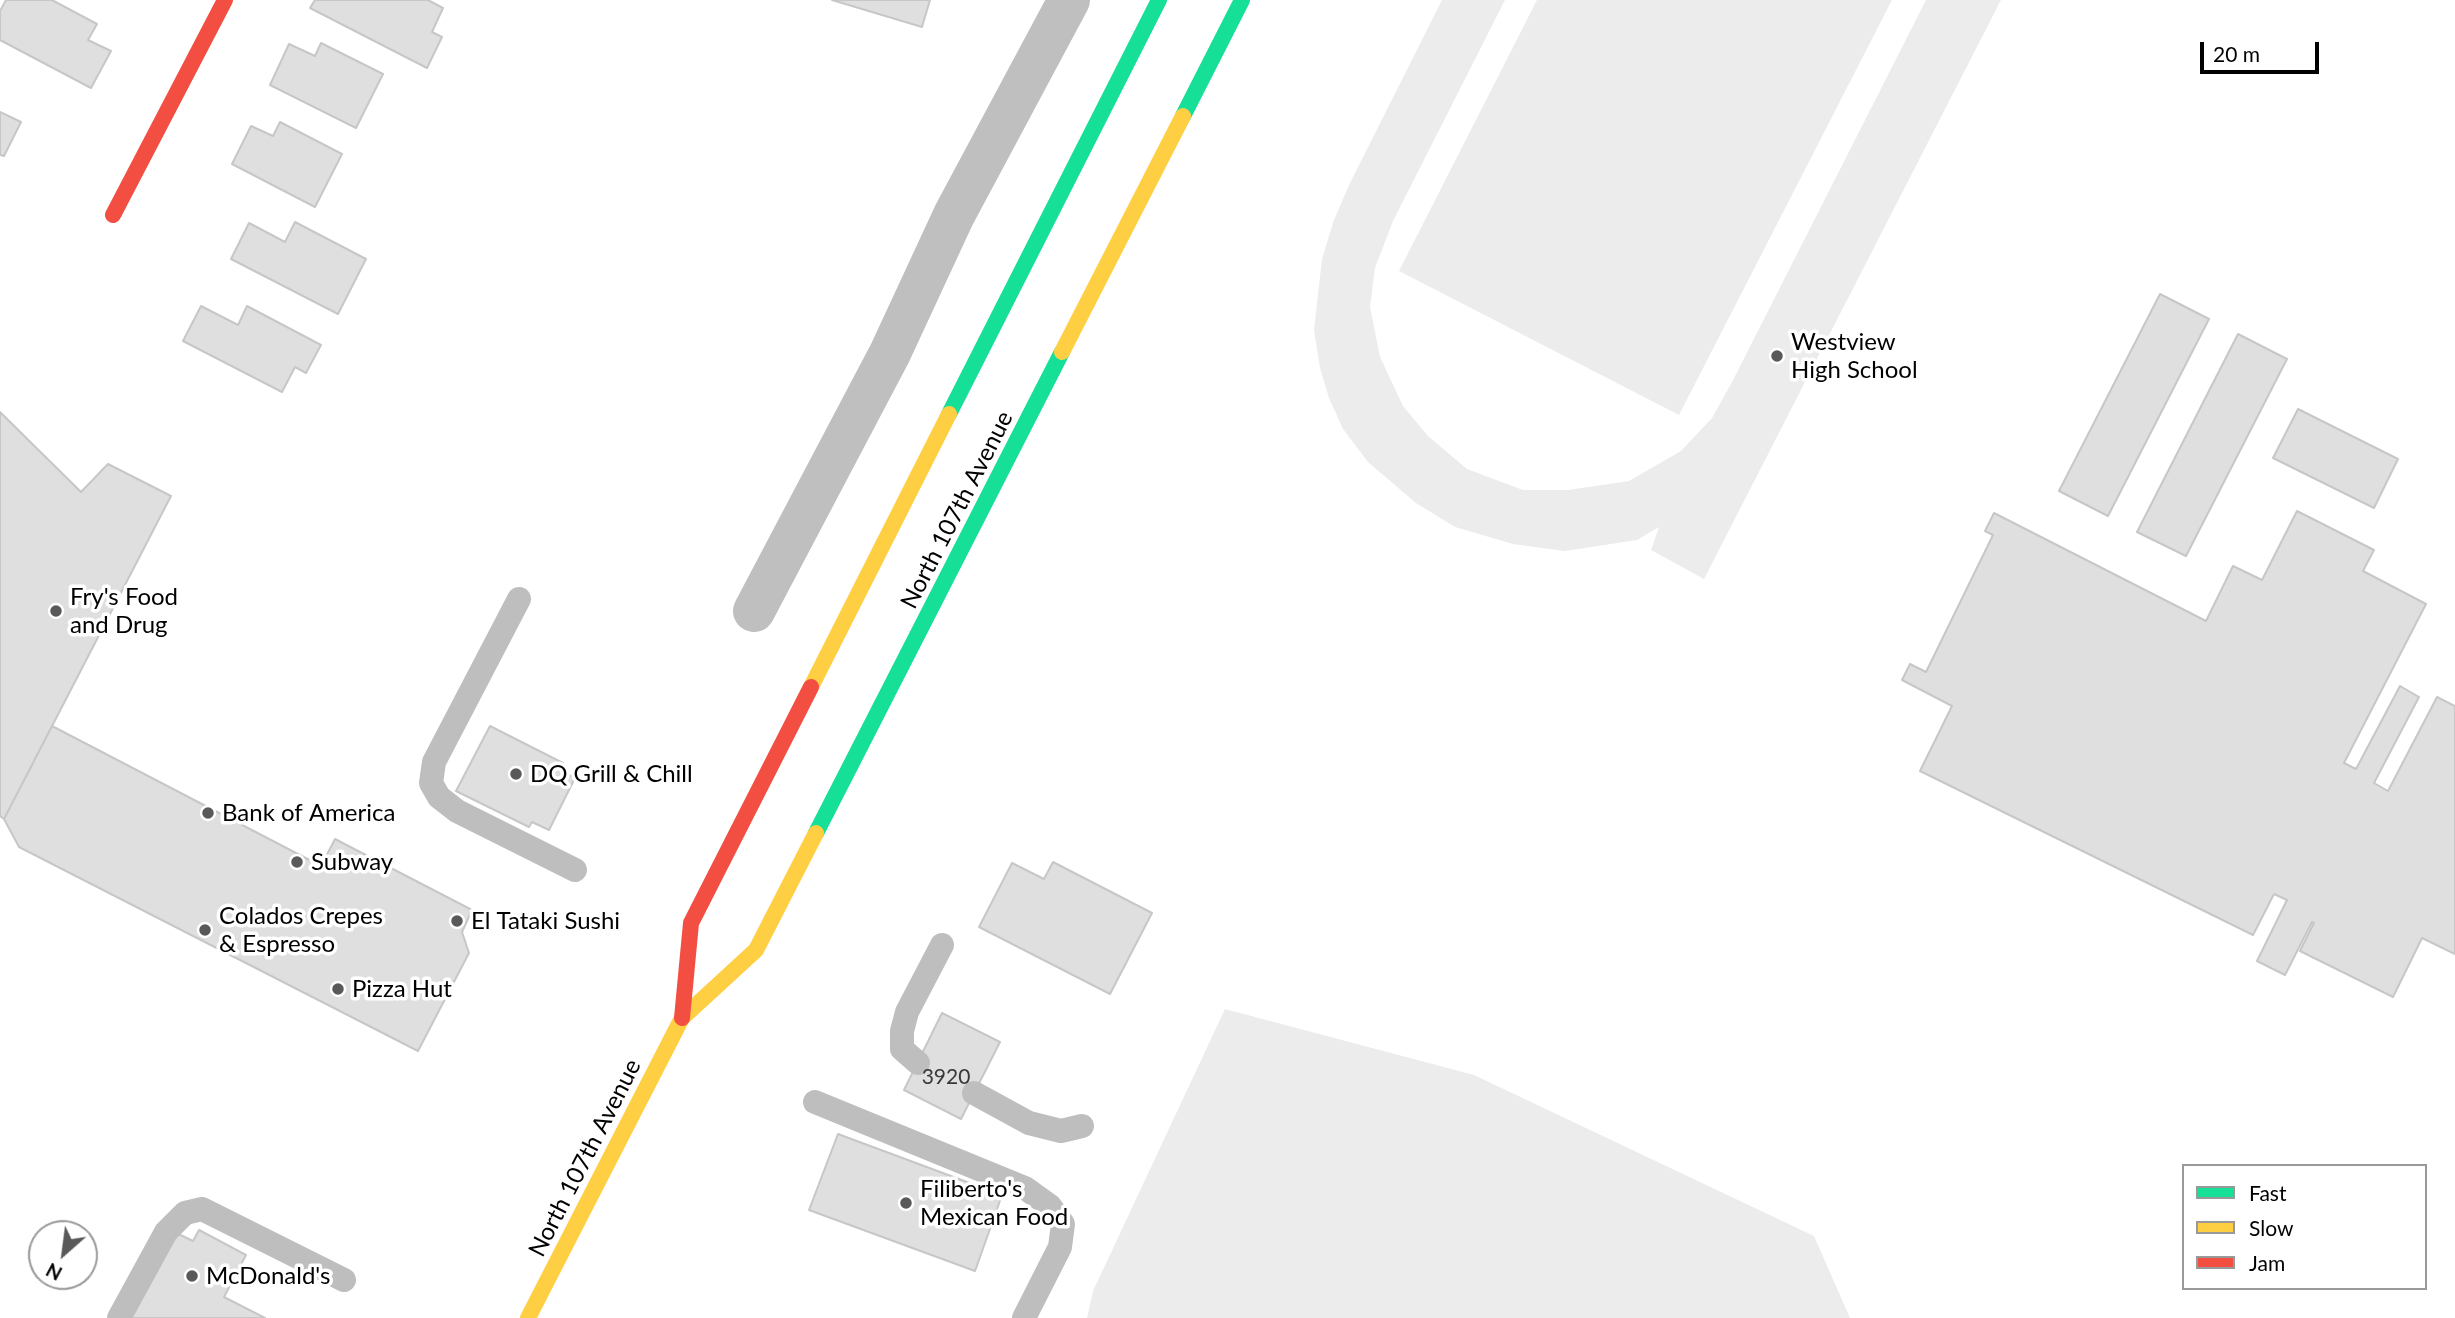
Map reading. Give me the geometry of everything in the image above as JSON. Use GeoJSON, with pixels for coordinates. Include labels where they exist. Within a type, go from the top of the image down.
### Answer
{"type":"FeatureCollection","features":[{"type":"Feature","properties":{"kind":"main road"},"geometry":{"type":"LineString","coordinates":[[113,215],[225,0]]}},
{"type":"Feature","properties":{"kind":"main road","name":"North 107th Avenue"},"geometry":{"type":"LineString","coordinates":[[682,1018],[691,923],[1159,0]]}},
{"type":"Feature","properties":{"kind":"main road","name":"North 107th Avenue"},"geometry":{"type":"LineString","coordinates":[[528,1318],[682,1018],[756,950],[1242,0]]}},
{"type":"Feature","properties":{"kind":"lane"},"geometry":{"type":"LineString","coordinates":[[519,599],[435,762],[431,783],[439,797],[457,811],[575,870]]}},
{"type":"Feature","properties":{"kind":"lane"},"geometry":{"type":"LineString","coordinates":[[918,1063],[902,1049],[902,1031],[907,1012],[942,945]]}},
{"type":"Feature","properties":{"kind":"lane"},"geometry":{"type":"LineString","coordinates":[[974,1093],[1029,1123],[1061,1131],[1082,1126]]}},
{"type":"Feature","properties":{"kind":"lane"},"geometry":{"type":"LineString","coordinates":[[815,1102],[1025,1188],[1050,1206],[1063,1224],[1060,1247],[1024,1318]]}},
{"type":"Feature","properties":{"kind":"lane"},"geometry":{"type":"LineString","coordinates":[[119,1318],[166,1232],[185,1213],[202,1209],[344,1280]]}},
{"type":"Feature","properties":{"kind":"shaded area"},"geometry":{"type":"Polygon","coordinates":[[[1442,0],[1505,0],[1393,221],[1375,268],[1370,307],[1380,357],[1403,406],[1428,436],[1467,469],[1523,490],[1568,490],[1629,481],[1681,451],[1712,418],[1926,0],[2001,0],[1704,579],[1651,550],[1659,527],[1637,540],[1565,551],[1513,544],[1455,527],[1416,503],[1368,462],[1343,429],[1329,398],[1320,368],[1314,330],[1322,259],[1349,185],[1442,0]]]}},
{"type":"Feature","properties":{"kind":"shaded area"},"geometry":{"type":"Polygon","coordinates":[[[1537,0],[1892,0],[1679,415],[1399,271],[1537,0]]]}},
{"type":"Feature","properties":{"kind":"shaded area"},"geometry":{"type":"Polygon","coordinates":[[[1225,1009],[1474,1075],[1814,1236],[1850,1318],[1087,1318],[1093,1291],[1225,1009]]]}},
{"type":"Feature","properties":{"kind":"building"},"geometry":{"type":"Polygon","coordinates":[[[6,0],[52,0],[97,24],[88,40],[111,51],[91,88],[0,40],[0,11],[6,0]]]}},
{"type":"Feature","properties":{"kind":"building"},"geometry":{"type":"Polygon","coordinates":[[[315,0],[428,0],[443,8],[432,32],[442,37],[427,68],[310,8],[315,0]]]}},
{"type":"Feature","properties":{"kind":"building"},"geometry":{"type":"Polygon","coordinates":[[[832,0],[930,0],[922,27],[832,0]]]}},
{"type":"Feature","properties":{"kind":"building"},"geometry":{"type":"Polygon","coordinates":[[[321,43],[383,74],[356,128],[270,85],[289,44],[315,56],[321,43]]]}},
{"type":"Feature","properties":{"kind":"building"},"geometry":{"type":"Polygon","coordinates":[[[0,112],[21,122],[4,156],[0,155],[0,112]]]}},
{"type":"Feature","properties":{"kind":"building"},"geometry":{"type":"Polygon","coordinates":[[[280,122],[342,154],[315,207],[232,164],[251,126],[273,136],[280,122]]]}},
{"type":"Feature","properties":{"kind":"building"},"geometry":{"type":"Polygon","coordinates":[[[295,222],[366,259],[338,314],[231,259],[249,223],[285,242],[295,222]]]}},
{"type":"Feature","properties":{"kind":"building"},"geometry":{"type":"Polygon","coordinates":[[[2160,294],[2209,319],[2108,516],[2059,491],[2160,294]]]}},
{"type":"Feature","properties":{"kind":"building"},"geometry":{"type":"Polygon","coordinates":[[[201,306],[238,325],[247,306],[321,345],[306,373],[295,367],[282,392],[183,341],[201,306]]]}},
{"type":"Feature","properties":{"kind":"building"},"geometry":{"type":"Polygon","coordinates":[[[2238,334],[2287,359],[2186,556],[2137,532],[2238,334]]]}},
{"type":"Feature","properties":{"kind":"building"},"geometry":{"type":"Polygon","coordinates":[[[2298,409],[2398,459],[2374,508],[2273,458],[2298,409]]]}},
{"type":"Feature","properties":{"kind":"building","name":"Fry's Food and Drug"},"geometry":{"type":"Polygon","coordinates":[[[0,412],[81,492],[108,464],[171,496],[4,819],[0,816],[0,412]]]}},
{"type":"Feature","properties":{"kind":"building"},"geometry":{"type":"Polygon","coordinates":[[[2297,511],[2374,550],[2363,571],[2426,604],[2344,763],[2356,769],[2400,686],[2419,697],[2374,783],[2388,791],[2437,697],[2455,706],[2455,954],[2422,938],[2393,997],[2300,951],[2314,923],[2312,922],[2285,975],[2257,961],[2287,900],[2274,894],[2253,935],[1920,771],[1952,706],[1902,680],[1910,664],[1926,672],[1993,535],[1985,531],[1994,513],[2206,621],[2233,566],[2262,580],[2297,511]]]}},
{"type":"Feature","properties":{"kind":"building"},"geometry":{"type":"Polygon","coordinates":[[[52,726],[321,866],[335,839],[472,910],[462,932],[469,953],[418,1051],[19,847],[4,819],[52,726]]]}},
{"type":"Feature","properties":{"kind":"building","name":"DQ Grill & Chill"},"geometry":{"type":"Polygon","coordinates":[[[490,726],[563,763],[559,770],[575,778],[549,830],[532,822],[529,827],[456,791],[490,726]]]}},
{"type":"Feature","properties":{"kind":"building"},"geometry":{"type":"Polygon","coordinates":[[[1053,862],[1152,913],[1110,994],[979,927],[1012,863],[1044,879],[1053,862]]]}},
{"type":"Feature","properties":{"kind":"building"},"geometry":{"type":"Polygon","coordinates":[[[942,1013],[1000,1042],[961,1119],[904,1090],[942,1013]]]}},
{"type":"Feature","properties":{"kind":"building","name":"Filiberto's Mexican Food"},"geometry":{"type":"Polygon","coordinates":[[[838,1134],[1002,1195],[975,1271],[809,1210],[838,1134]]]}},
{"type":"Feature","properties":{"kind":"building","name":"McDonald's"},"geometry":{"type":"Polygon","coordinates":[[[199,1230],[246,1255],[224,1297],[265,1318],[127,1318],[172,1231],[193,1241],[199,1230]]]}},
{"type":"Feature","properties":{"kind":"waterway"},"geometry":{"type":"LineString","coordinates":[[754,611],[890,353],[954,215],[1069,0]]}},
{"type":"Feature","properties":{"kind":"traffic: fast"},"geometry":{"type":"LineString","coordinates":[[949,414],[1159,0]]}},
{"type":"Feature","properties":{"kind":"traffic: fast"},"geometry":{"type":"LineString","coordinates":[[1183,116],[1242,0]]}},
{"type":"Feature","properties":{"kind":"traffic: fast"},"geometry":{"type":"LineString","coordinates":[[816,833],[1062,352]]}},
{"type":"Feature","properties":{"kind":"traffic: slow"},"geometry":{"type":"LineString","coordinates":[[1062,352],[1183,116]]}},
{"type":"Feature","properties":{"kind":"traffic: slow"},"geometry":{"type":"LineString","coordinates":[[811,687],[949,414]]}},
{"type":"Feature","properties":{"kind":"traffic: slow"},"geometry":{"type":"LineString","coordinates":[[528,1318],[682,1018],[756,950],[816,833]]}},
{"type":"Feature","properties":{"kind":"traffic: jam"},"geometry":{"type":"LineString","coordinates":[[113,215],[225,0]]}},
{"type":"Feature","properties":{"kind":"traffic: jam"},"geometry":{"type":"LineString","coordinates":[[682,1018],[691,923],[811,687]]}},
{"type":"Feature","properties":{"kind":"place","name":"Westview High School"},"geometry":{"type":"Point","coordinates":[1777,356]}},
{"type":"Feature","properties":{"kind":"place","name":"Fry's Food and Drug"},"geometry":{"type":"Point","coordinates":[56,611]}},
{"type":"Feature","properties":{"kind":"place","name":"DQ Grill & Chill"},"geometry":{"type":"Point","coordinates":[516,774]}},
{"type":"Feature","properties":{"kind":"place","name":"Bank of America"},"geometry":{"type":"Point","coordinates":[208,813]}},
{"type":"Feature","properties":{"kind":"place","name":"Subway"},"geometry":{"type":"Point","coordinates":[297,862]}},
{"type":"Feature","properties":{"kind":"place","name":"El Tataki Sushi"},"geometry":{"type":"Point","coordinates":[457,921]}},
{"type":"Feature","properties":{"kind":"place","name":"Colados Crepes & Espresso"},"geometry":{"type":"Point","coordinates":[205,930]}},
{"type":"Feature","properties":{"kind":"place","name":"Pizza Hut"},"geometry":{"type":"Point","coordinates":[338,989]}},
{"type":"Feature","properties":{"kind":"place","name":"Filiberto's Mexican Food"},"geometry":{"type":"Point","coordinates":[906,1203]}},
{"type":"Feature","properties":{"kind":"place","name":"McDonald's"},"geometry":{"type":"Point","coordinates":[192,1276]}}]}
